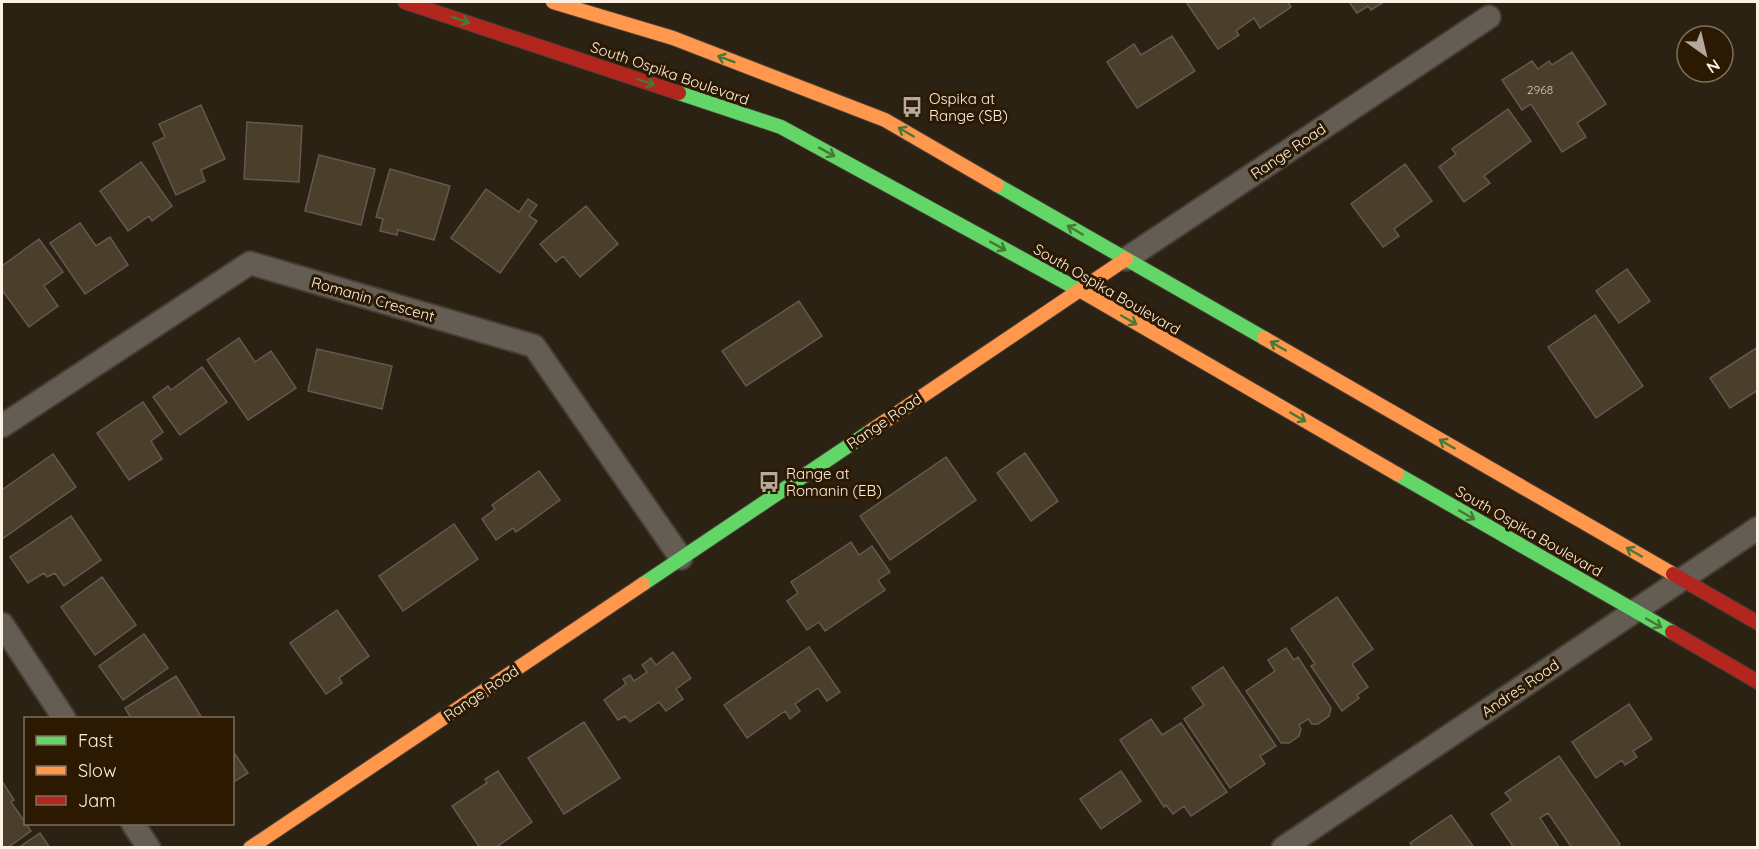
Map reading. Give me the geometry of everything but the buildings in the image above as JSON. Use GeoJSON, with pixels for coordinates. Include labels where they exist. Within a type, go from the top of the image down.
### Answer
{"type":"FeatureCollection","features":[{"type":"Feature","properties":{"kind":"main road","name":"South Ospika Boulevard"},"geometry":{"type":"LineString","coordinates":[[405,2],[781,127],[1079,290],[1758,682]]}},
{"type":"Feature","properties":{"kind":"main road","name":"South Ospika Boulevard"},"geometry":{"type":"LineString","coordinates":[[553,2],[673,38],[885,120],[1758,623]]}},
{"type":"Feature","properties":{"kind":"main road","name":"Range Road"},"geometry":{"type":"LineString","coordinates":[[250,848],[1126,259]]}},
{"type":"Feature","properties":{"kind":"street","name":"Range Road"},"geometry":{"type":"LineString","coordinates":[[1126,259],[1489,17]]}},
{"type":"Feature","properties":{"kind":"street","name":"Romanin Crescent"},"geometry":{"type":"LineString","coordinates":[[2,426],[250,263],[534,346],[681,558]]}},
{"type":"Feature","properties":{"kind":"street","name":"Andres Road"},"geometry":{"type":"LineString","coordinates":[[1282,848],[1758,528]]}},
{"type":"Feature","properties":{"kind":"street"},"geometry":{"type":"LineString","coordinates":[[2,624],[63,717]]}},
{"type":"Feature","properties":{"kind":"street"},"geometry":{"type":"LineString","coordinates":[[134,825],[149,848]]}},
{"type":"Feature","properties":{"kind":"traffic: fast"},"geometry":{"type":"LineString","coordinates":[[679,93],[781,127],[1081,291]]}},
{"type":"Feature","properties":{"kind":"traffic: fast"},"geometry":{"type":"LineString","coordinates":[[997,185],[1264,338]]}},
{"type":"Feature","properties":{"kind":"traffic: fast"},"geometry":{"type":"LineString","coordinates":[[643,584],[872,430]]}},
{"type":"Feature","properties":{"kind":"traffic: fast"},"geometry":{"type":"LineString","coordinates":[[1397,474],[1672,632]]}},
{"type":"Feature","properties":{"kind":"traffic: slow"},"geometry":{"type":"LineString","coordinates":[[553,2],[673,38],[885,120],[997,185]]}},
{"type":"Feature","properties":{"kind":"traffic: slow"},"geometry":{"type":"LineString","coordinates":[[872,430],[1126,259]]}},
{"type":"Feature","properties":{"kind":"traffic: slow"},"geometry":{"type":"LineString","coordinates":[[1081,291],[1397,474]]}},
{"type":"Feature","properties":{"kind":"traffic: slow"},"geometry":{"type":"LineString","coordinates":[[1264,338],[1673,574]]}},
{"type":"Feature","properties":{"kind":"traffic: slow"},"geometry":{"type":"LineString","coordinates":[[250,848],[643,584]]}},
{"type":"Feature","properties":{"kind":"traffic: jam"},"geometry":{"type":"LineString","coordinates":[[405,2],[679,93]]}},
{"type":"Feature","properties":{"kind":"traffic: jam"},"geometry":{"type":"LineString","coordinates":[[1673,574],[1758,623]]}},
{"type":"Feature","properties":{"kind":"traffic: jam"},"geometry":{"type":"LineString","coordinates":[[1672,632],[1758,682]]}},
{"type":"Feature","properties":{"kind":"place","name":"Ospika at Range (SB)"},"geometry":{"type":"Point","coordinates":[912,107]}},
{"type":"Feature","properties":{"kind":"place","name":"Range at Romanin (EB)"},"geometry":{"type":"Point","coordinates":[769,482]}}]}
